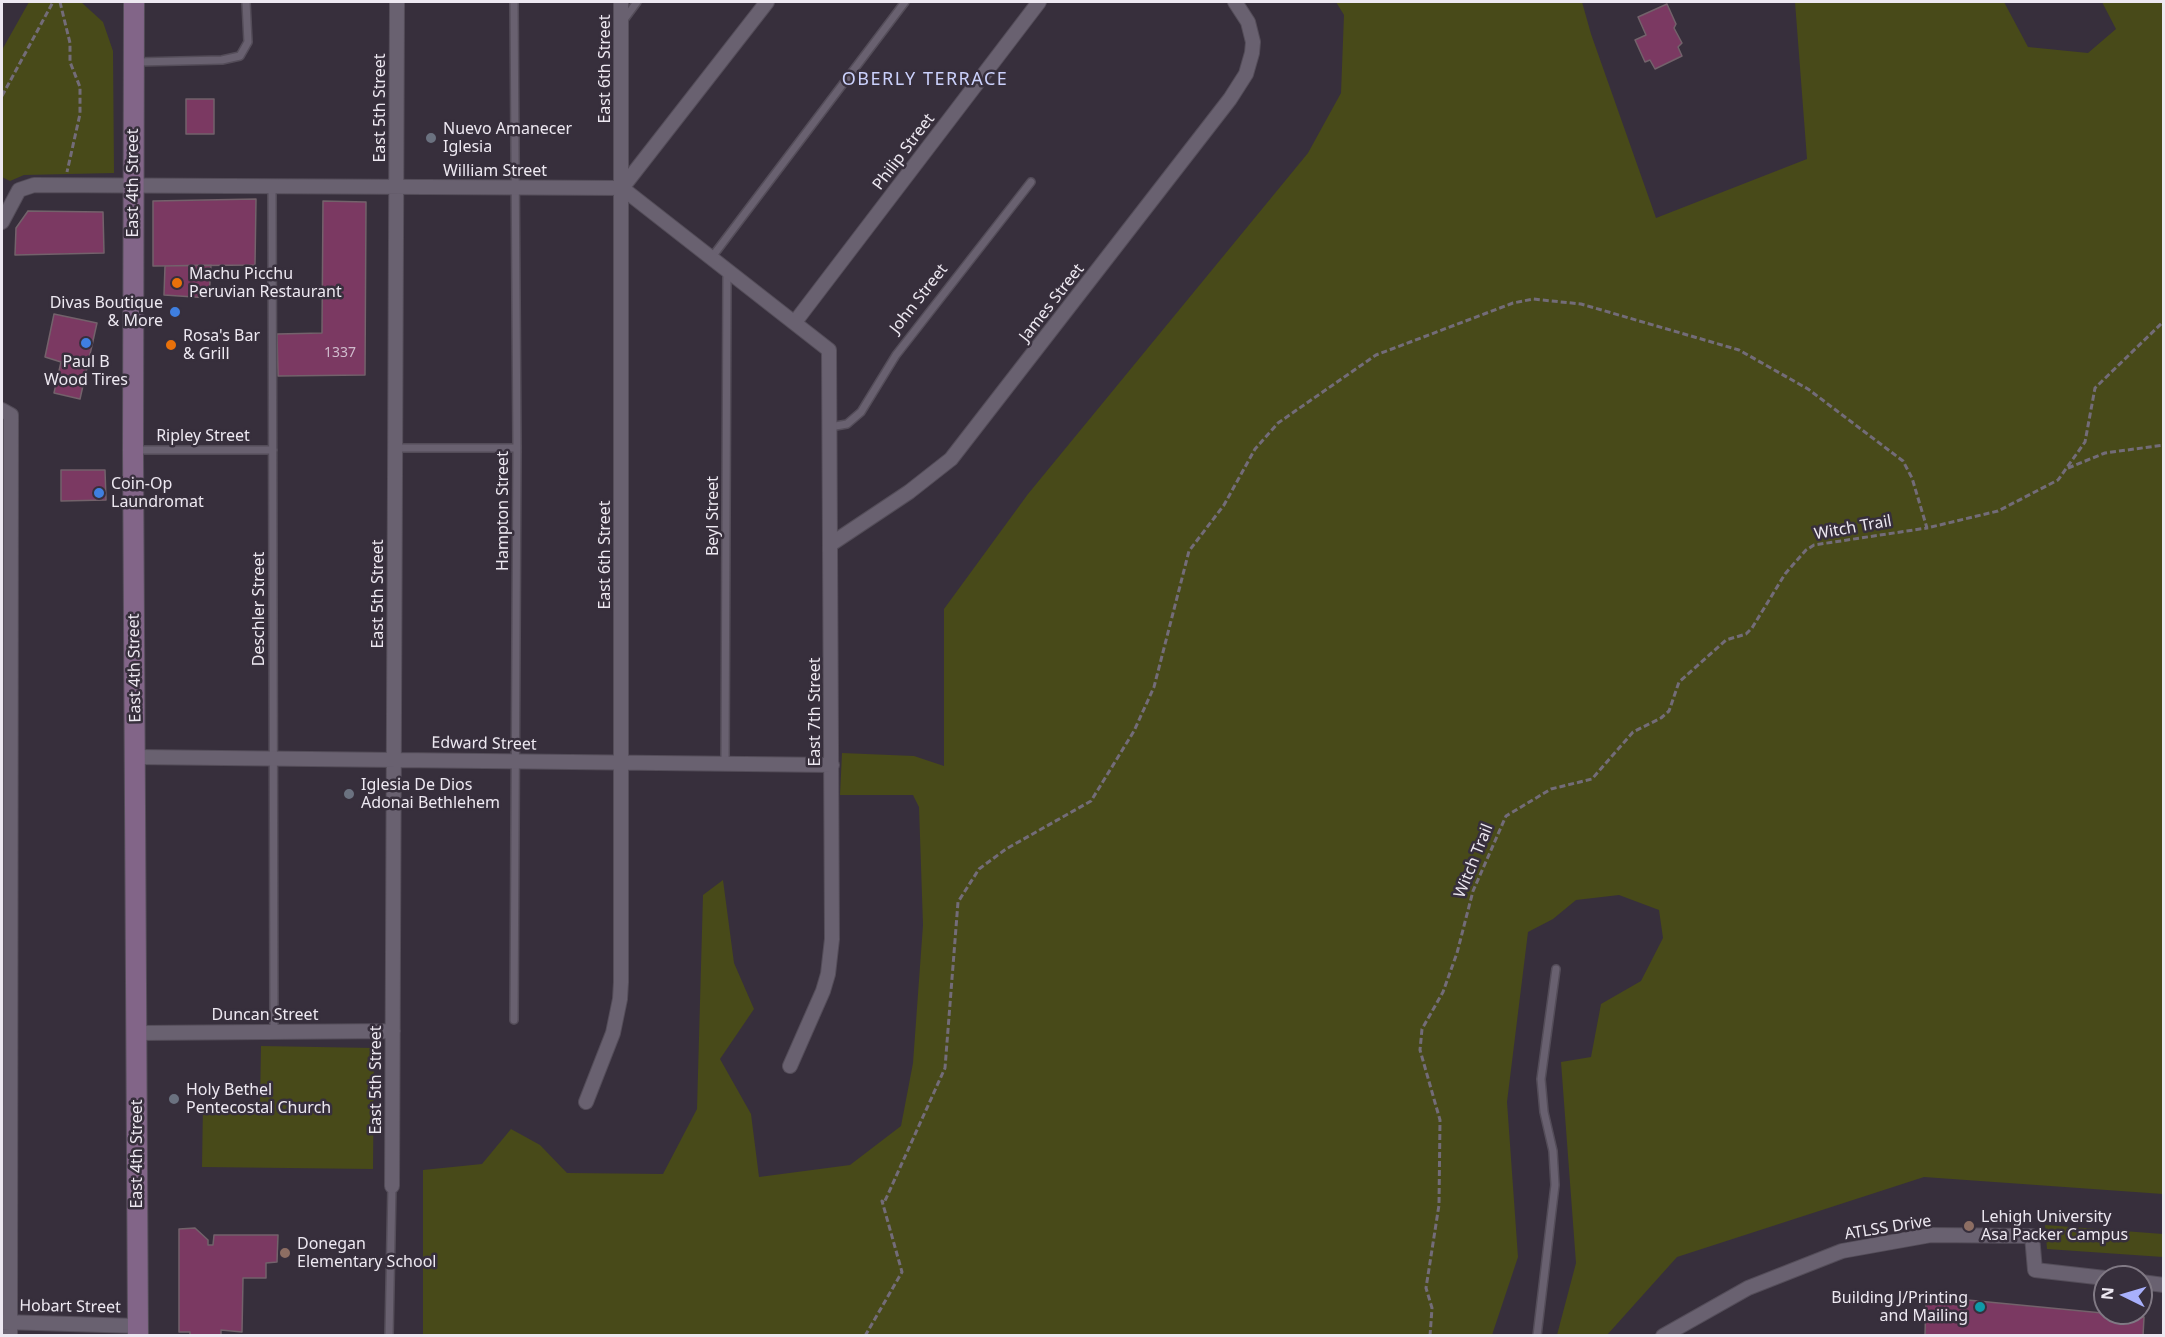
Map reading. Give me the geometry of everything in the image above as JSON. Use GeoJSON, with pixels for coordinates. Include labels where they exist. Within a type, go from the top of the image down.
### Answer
{"type":"FeatureCollection","features":[{"type":"Feature","properties":{"kind":"main road","name":"East 4th Street"},"geometry":{"type":"LineString","coordinates":[[134,2],[133,450],[138,1330]]}},
{"type":"Feature","properties":{"kind":"street","name":"East 5th Street"},"geometry":{"type":"LineString","coordinates":[[392,1186],[398,2]]}},
{"type":"Feature","properties":{"kind":"street","name":"East 6th Street"},"geometry":{"type":"LineString","coordinates":[[586,1102],[613,1033],[620,999],[621,2]]}},
{"type":"Feature","properties":{"kind":"street"},"geometry":{"type":"LineString","coordinates":[[767,2],[622,188],[795,322]]}},
{"type":"Feature","properties":{"kind":"street","name":"Philip Street"},"geometry":{"type":"LineString","coordinates":[[795,322],[1039,2]]}},
{"type":"Feature","properties":{"kind":"street","name":"James Street"},"geometry":{"type":"LineString","coordinates":[[831,544],[937,471],[964,444],[1230,99],[1246,74],[1253,42],[1248,22],[1235,2]]}},
{"type":"Feature","properties":{"kind":"street","name":"William Street"},"geometry":{"type":"LineString","coordinates":[[2,222],[20,190],[34,185],[622,188]]}},
{"type":"Feature","properties":{"kind":"street","name":"East 7th Street"},"geometry":{"type":"LineString","coordinates":[[790,1066],[823,992],[831,957],[830,350],[795,322]]}},
{"type":"Feature","properties":{"kind":"street"},"geometry":{"type":"LineString","coordinates":[[2,410],[10,415],[7,1327]]}},
{"type":"Feature","properties":{"kind":"street","name":"Edward Street"},"geometry":{"type":"LineString","coordinates":[[136,757],[832,765]]}},
{"type":"Feature","properties":{"kind":"street","name":"Duncan Street"},"geometry":{"type":"LineString","coordinates":[[137,1033],[393,1030]]}},
{"type":"Feature","properties":{"kind":"street","name":"ATLSS Drive"},"geometry":{"type":"LineString","coordinates":[[1664,1335],[1748,1288],[1842,1251],[1931,1235],[2032,1236],[2035,1270],[2093,1277]]}},
{"type":"Feature","properties":{"kind":"street","name":"Hobart Street"},"geometry":{"type":"LineString","coordinates":[[7,1327],[138,1330]]}},
{"type":"Feature","properties":{"kind":"lane"},"geometry":{"type":"LineString","coordinates":[[135,62],[222,60],[240,57],[248,42],[246,2]]}},
{"type":"Feature","properties":{"kind":"lane","name":"Hampton Street"},"geometry":{"type":"LineString","coordinates":[[514,2],[517,447],[514,1020]]}},
{"type":"Feature","properties":{"kind":"lane"},"geometry":{"type":"LineString","coordinates":[[621,23],[637,2]]}},
{"type":"Feature","properties":{"kind":"lane"},"geometry":{"type":"LineString","coordinates":[[712,257],[905,2]]}},
{"type":"Feature","properties":{"kind":"lane","name":"John Street"},"geometry":{"type":"LineString","coordinates":[[830,427],[848,424],[861,412],[896,355],[1031,183]]}},
{"type":"Feature","properties":{"kind":"lane","name":"Deschler Street"},"geometry":{"type":"LineString","coordinates":[[272,186],[274,1031]]}},
{"type":"Feature","properties":{"kind":"lane","name":"Beyl Street"},"geometry":{"type":"LineString","coordinates":[[725,764],[727,269]]}},
{"type":"Feature","properties":{"kind":"lane"},"geometry":{"type":"LineString","coordinates":[[396,448],[517,447]]}},
{"type":"Feature","properties":{"kind":"lane","name":"Ripley Street"},"geometry":{"type":"LineString","coordinates":[[133,450],[273,450]]}},
{"type":"Feature","properties":{"kind":"lane"},"geometry":{"type":"LineString","coordinates":[[1537,1335],[1555,1185],[1553,1151],[1544,1112],[1541,1079],[1556,969]]}},
{"type":"Feature","properties":{"kind":"lane"},"geometry":{"type":"LineString","coordinates":[[389,1335],[392,1186]]}},
{"type":"Feature","properties":{"kind":"path"},"geometry":{"type":"LineString","coordinates":[[2,96],[53,2]]}},
{"type":"Feature","properties":{"kind":"path"},"geometry":{"type":"LineString","coordinates":[[60,2],[70,43],[70,62],[80,87],[80,114],[64,185]]}},
{"type":"Feature","properties":{"kind":"path"},"geometry":{"type":"LineString","coordinates":[[865,1335],[902,1272],[882,1202],[884,1203],[945,1068],[958,902],[979,869],[1006,849],[1091,801],[1134,730],[1154,687],[1189,551],[1224,505],[1255,449],[1278,423],[1376,355],[1513,303],[1533,299],[1581,304],[1739,350],[1808,389],[1902,460],[1912,478],[1927,528]]}},
{"type":"Feature","properties":{"kind":"path"},"geometry":{"type":"LineString","coordinates":[[2067,468],[2085,442],[2095,388],[2163,321]]}},
{"type":"Feature","properties":{"kind":"path"},"geometry":{"type":"LineString","coordinates":[[2067,468],[2105,453],[2163,445]]}},
{"type":"Feature","properties":{"kind":"path","name":"Witch Trail"},"geometry":{"type":"LineString","coordinates":[[1430,1335],[1432,1308],[1426,1288],[1439,1205],[1440,1120],[1420,1050],[1422,1029],[1443,992],[1457,953],[1473,891],[1506,816],[1551,789],[1592,779],[1633,732],[1662,718],[1668,711],[1679,682],[1726,640],[1746,634],[1752,628],[1785,574],[1806,550],[1814,545],[1927,528],[1998,511],[2058,480],[2067,468]]}},
{"type":"Feature","properties":{"kind":"shaded area"},"geometry":{"type":"Polygon","coordinates":[[[29,2],[81,2],[103,22],[113,51],[114,173],[24,175],[10,181],[2,177],[2,50],[29,2]]]}},
{"type":"Feature","properties":{"kind":"shaded area"},"geometry":{"type":"Polygon","coordinates":[[[1336,2],[1582,2],[1591,34],[1656,218],[1807,159],[1795,2],[2004,2],[2028,47],[2088,53],[2116,29],[2102,2],[2163,2],[2163,1194],[1924,1177],[1677,1257],[1607,1335],[1557,1335],[1576,1263],[1561,1062],[1591,1057],[1601,1004],[1641,981],[1663,938],[1659,910],[1619,895],[1576,900],[1553,919],[1528,932],[1507,1102],[1518,1257],[1492,1335],[423,1335],[423,1170],[482,1164],[511,1129],[540,1145],[567,1173],[663,1174],[697,1109],[703,895],[723,880],[734,963],[754,1009],[720,1059],[751,1114],[759,1177],[850,1165],[901,1126],[913,1063],[923,925],[919,807],[913,795],[840,795],[842,753],[914,756],[944,766],[944,609],[1028,494],[1308,153],[1341,93],[1344,15],[1336,2]]]}},
{"type":"Feature","properties":{"kind":"shaded area"},"geometry":{"type":"Polygon","coordinates":[[[261,1046],[374,1048],[373,1169],[202,1167],[203,1104],[260,1105],[261,1046]]]}},
{"type":"Feature","properties":{"kind":"shaded area"},"geometry":{"type":"Polygon","coordinates":[[[2045,1225],[2163,1234],[2163,1257],[2047,1249],[2045,1225]]]}},
{"type":"Feature","properties":{"kind":"building"},"geometry":{"type":"Polygon","coordinates":[[[1667,4],[1676,24],[1674,28],[1682,43],[1678,47],[1682,56],[1655,69],[1650,60],[1645,62],[1635,40],[1646,35],[1638,17],[1667,4]]]}},
{"type":"Feature","properties":{"kind":"building"},"geometry":{"type":"Polygon","coordinates":[[[186,99],[214,99],[214,134],[186,134],[186,99]]]}},
{"type":"Feature","properties":{"kind":"building"},"geometry":{"type":"Polygon","coordinates":[[[256,199],[255,265],[153,266],[153,201],[256,199]]]}},
{"type":"Feature","properties":{"kind":"building"},"geometry":{"type":"Polygon","coordinates":[[[323,201],[366,202],[365,375],[278,376],[277,334],[322,333],[323,201]]]}},
{"type":"Feature","properties":{"kind":"building"},"geometry":{"type":"Polygon","coordinates":[[[28,211],[103,212],[104,253],[15,255],[16,228],[28,211]]]}},
{"type":"Feature","properties":{"kind":"building"},"geometry":{"type":"Polygon","coordinates":[[[211,265],[209,298],[164,295],[165,266],[211,265]]]}},
{"type":"Feature","properties":{"kind":"building"},"geometry":{"type":"Polygon","coordinates":[[[54,314],[97,323],[80,399],[54,393],[61,362],[45,357],[54,314]]]}},
{"type":"Feature","properties":{"kind":"building"},"geometry":{"type":"Polygon","coordinates":[[[61,470],[105,470],[106,500],[61,501],[61,470]]]}},
{"type":"Feature","properties":{"kind":"building"},"geometry":{"type":"Polygon","coordinates":[[[195,1228],[208,1240],[208,1245],[213,1245],[214,1235],[278,1235],[277,1262],[266,1263],[266,1278],[243,1278],[242,1332],[221,1330],[221,1336],[190,1336],[190,1332],[179,1332],[179,1229],[195,1228]]]}},
{"type":"Feature","properties":{"kind":"building","name":"Building J/Printing and Mailing"},"geometry":{"type":"Polygon","coordinates":[[[1926,1296],[2093,1312],[2093,1325],[2144,1325],[2143,1336],[1925,1336],[1926,1296]]]}},
{"type":"Feature","properties":{"kind":"place","name":"Nuevo Amanecer Iglesia"},"geometry":{"type":"Point","coordinates":[431,138]}},
{"type":"Feature","properties":{"kind":"place","name":"Machu Picchu Peruvian Restaurant"},"geometry":{"type":"Point","coordinates":[177,283]}},
{"type":"Feature","properties":{"kind":"place","name":"Divas Boutique & More"},"geometry":{"type":"Point","coordinates":[175,312]}},
{"type":"Feature","properties":{"kind":"place","name":"Paul B Wood Tires"},"geometry":{"type":"Point","coordinates":[86,343]}},
{"type":"Feature","properties":{"kind":"place","name":"Rosa's Bar & Grill"},"geometry":{"type":"Point","coordinates":[171,345]}},
{"type":"Feature","properties":{"kind":"place","name":"Coin-Op Laundromat"},"geometry":{"type":"Point","coordinates":[99,493]}},
{"type":"Feature","properties":{"kind":"place","name":"Iglesia De Dios Adonai Bethlehem"},"geometry":{"type":"Point","coordinates":[349,794]}},
{"type":"Feature","properties":{"kind":"place","name":"Holy Bethel Pentecostal Church"},"geometry":{"type":"Point","coordinates":[174,1099]}},
{"type":"Feature","properties":{"kind":"place","name":"Lehigh University Asa Packer Campus"},"geometry":{"type":"Point","coordinates":[1969,1226]}},
{"type":"Feature","properties":{"kind":"place","name":"Donegan Elementary School"},"geometry":{"type":"Point","coordinates":[285,1253]}},
{"type":"Feature","properties":{"kind":"place","name":"Building J/Printing and Mailing"},"geometry":{"type":"Point","coordinates":[1980,1307]}},
{"type":"Feature","properties":{"kind":"district","name":"OBERLY TERRACE"},"geometry":{"type":"Point","coordinates":[925,80]}}]}
